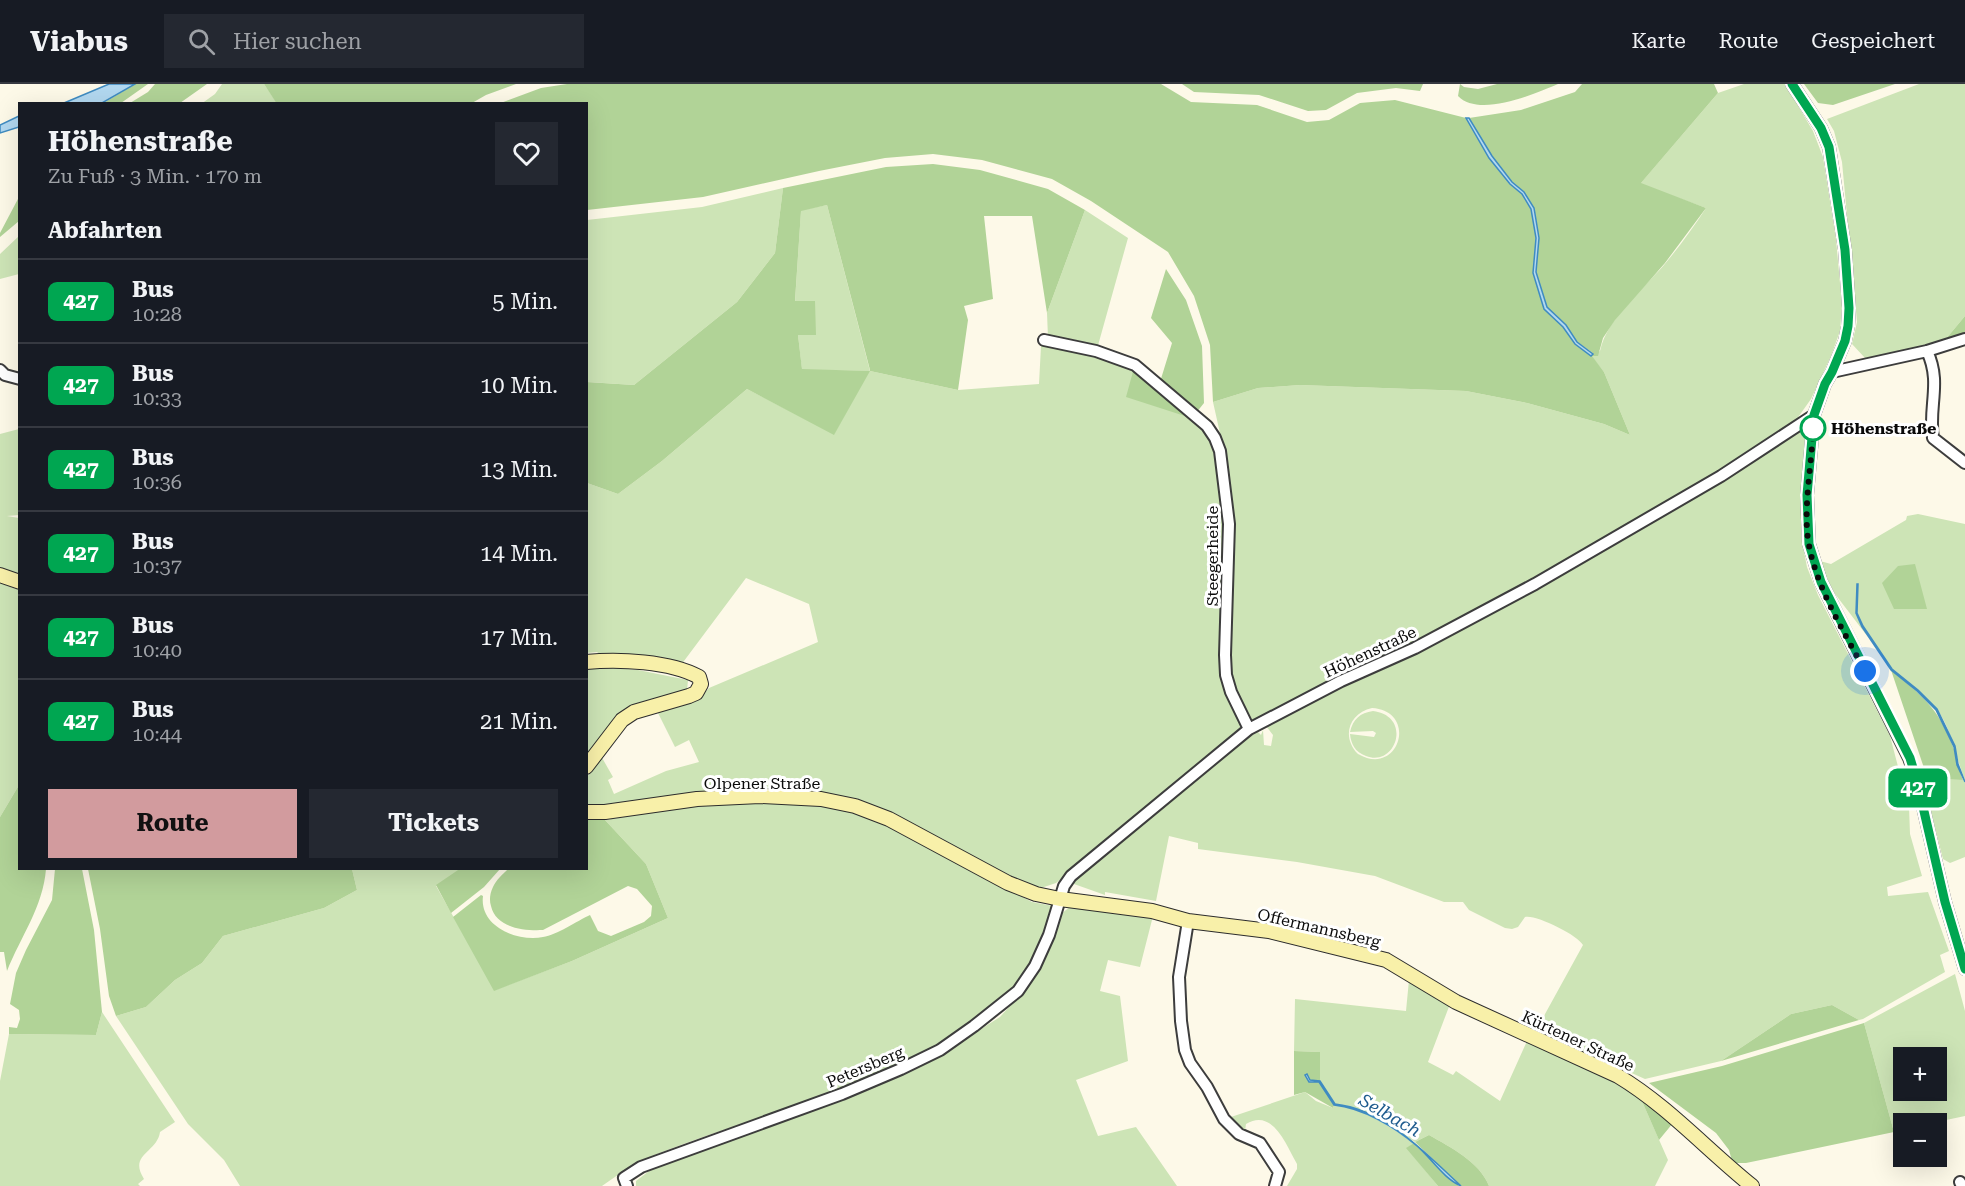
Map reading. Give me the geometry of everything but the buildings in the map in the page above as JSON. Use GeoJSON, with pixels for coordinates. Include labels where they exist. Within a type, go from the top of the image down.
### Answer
{"type":"FeatureCollection","features":[{"type":"Feature","properties":{"kind":"street"},"geometry":{"type":"LineString","coordinates":[[1792,84],[1821,128],[1833,162],[1845,250],[1849,308],[1845,341],[1825,384],[1814,415],[1807,519],[1813,561],[1840,624],[1910,758],[1945,902],[1965,969]]}},
{"type":"Feature","properties":{"kind":"street"},"geometry":{"type":"LineString","coordinates":[[1832,372],[1928,351],[1965,339]]}},
{"type":"Feature","properties":{"kind":"street","name":"Steegerheide"},"geometry":{"type":"LineString","coordinates":[[1044,340],[1096,351],[1135,364],[1207,426],[1215,438],[1222,463],[1229,524],[1225,668],[1231,693],[1250,729]]}},
{"type":"Feature","properties":{"kind":"street"},"geometry":{"type":"LineString","coordinates":[[1928,351],[1934,366],[1935,381],[1931,418],[1933,438],[1965,463]]}},
{"type":"Feature","properties":{"kind":"street"},"geometry":{"type":"LineString","coordinates":[[0,370],[4,375],[18,378]]}},
{"type":"Feature","properties":{"kind":"street","name":"Höhenstraße"},"geometry":{"type":"LineString","coordinates":[[1060,900],[1064,886],[1071,876],[1250,729],[1504,601],[1721,476],[1814,415]]}},
{"type":"Feature","properties":{"kind":"street"},"geometry":{"type":"LineString","coordinates":[[0,575],[18,581]]}},
{"type":"Feature","properties":{"kind":"street"},"geometry":{"type":"LineString","coordinates":[[588,662],[620,661],[673,668],[694,674],[699,677],[701,684],[696,693],[634,712],[622,720],[588,764]]}},
{"type":"Feature","properties":{"kind":"street","name":"Olpener Straße"},"geometry":{"type":"LineString","coordinates":[[588,812],[605,812],[714,797],[760,796],[821,799],[871,811],[1008,883],[1060,900]]}},
{"type":"Feature","properties":{"kind":"street","name":"Offermannsberg"},"geometry":{"type":"LineString","coordinates":[[1060,900],[1141,909],[1188,921],[1269,931],[1386,960],[1449,998],[1498,1023]]}},
{"type":"Feature","properties":{"kind":"street","name":"Petersberg"},"geometry":{"type":"LineString","coordinates":[[627,1186],[624,1178],[641,1167],[842,1094],[940,1050],[1018,991],[1035,966],[1049,935],[1060,900]]}},
{"type":"Feature","properties":{"kind":"street"},"geometry":{"type":"LineString","coordinates":[[1188,921],[1179,977],[1185,1050],[1190,1063],[1207,1087],[1224,1119],[1239,1134],[1260,1143],[1279,1172],[1275,1186]]}},
{"type":"Feature","properties":{"kind":"street","name":"Kürtener Straße"},"geometry":{"type":"LineString","coordinates":[[1498,1023],[1632,1084],[1675,1118],[1752,1186]]}},
{"type":"Feature","properties":{"kind":"green space"},"geometry":{"type":"Polygon","coordinates":[[[135,84],[148,84],[122,102],[105,102],[135,84]]]}},
{"type":"Feature","properties":{"kind":"green space"},"geometry":{"type":"Polygon","coordinates":[[[155,84],[207,84],[181,102],[132,102],[148,92],[155,84]]]}},
{"type":"Feature","properties":{"kind":"green space"},"geometry":{"type":"Polygon","coordinates":[[[222,84],[264,84],[276,102],[204,102],[215,94],[222,84]]]}},
{"type":"Feature","properties":{"kind":"green space"},"geometry":{"type":"Polygon","coordinates":[[[264,84],[516,84],[474,102],[276,102],[264,84]]]}},
{"type":"Feature","properties":{"kind":"green space"},"geometry":{"type":"Polygon","coordinates":[[[567,84],[1161,84],[1191,102],[1257,105],[1307,122],[1329,120],[1360,103],[1395,100],[1466,118],[1489,158],[1510,184],[1522,194],[1531,209],[1536,238],[1533,273],[1544,309],[1563,327],[1575,344],[1593,353],[1577,342],[1566,325],[1547,307],[1536,272],[1539,238],[1534,208],[1524,192],[1512,182],[1492,156],[1469,118],[1521,110],[1575,92],[1582,84],[1714,84],[1718,93],[1641,183],[1706,208],[1665,263],[1615,320],[1603,338],[1598,356],[1592,356],[1604,372],[1630,435],[1604,424],[1527,403],[1466,391],[1300,385],[1258,388],[1213,402],[1210,345],[1194,296],[1168,252],[1091,201],[1052,179],[982,160],[933,154],[885,158],[703,197],[588,210],[588,102],[503,102],[541,88],[567,84]]]}},
{"type":"Feature","properties":{"kind":"green space"},"geometry":{"type":"Polygon","coordinates":[[[1182,84],[1423,84],[1420,91],[1396,88],[1357,93],[1326,110],[1308,111],[1259,95],[1194,92],[1182,84]]]}},
{"type":"Feature","properties":{"kind":"green space"},"geometry":{"type":"Polygon","coordinates":[[[1460,84],[1464,87],[1478,89],[1497,84],[1558,84],[1507,102],[1479,105],[1467,102],[1458,96],[1460,84]]]}},
{"type":"Feature","properties":{"kind":"green space"},"geometry":{"type":"Polygon","coordinates":[[[1744,84],[1785,84],[1813,131],[1823,157],[1836,239],[1842,305],[1840,331],[1811,399],[1794,423],[1716,475],[1482,610],[1253,722],[1250,720],[1235,690],[1230,668],[1233,523],[1228,469],[1213,402],[1258,388],[1300,385],[1466,391],[1527,403],[1604,424],[1630,435],[1604,372],[1591,356],[1600,351],[1610,327],[1626,305],[1670,258],[1706,208],[1640,184],[1718,93],[1744,84]]]}},
{"type":"Feature","properties":{"kind":"green space"},"geometry":{"type":"Polygon","coordinates":[[[1804,84],[1895,84],[1833,105],[1818,103],[1804,84]]]}},
{"type":"Feature","properties":{"kind":"green space"},"geometry":{"type":"Polygon","coordinates":[[[1919,84],[1965,84],[1965,316],[1945,340],[1918,348],[1865,358],[1852,344],[1857,322],[1842,162],[1834,131],[1827,119],[1919,84]]]}},
{"type":"Feature","properties":{"kind":"green space"},"geometry":{"type":"Polygon","coordinates":[[[933,164],[980,170],[1048,189],[1085,210],[1047,313],[1032,216],[984,216],[993,299],[964,306],[968,320],[958,390],[870,371],[834,435],[747,389],[662,461],[618,494],[588,483],[588,382],[634,385],[737,302],[775,253],[783,188],[886,167],[933,164]],[[827,205],[801,211],[795,301],[815,301],[816,335],[798,335],[802,369],[870,371],[827,205]]]}},
{"type":"Feature","properties":{"kind":"green space"},"geometry":{"type":"Polygon","coordinates":[[[783,188],[775,253],[737,302],[634,385],[588,382],[588,220],[702,207],[783,188]]]}},
{"type":"Feature","properties":{"kind":"green space"},"geometry":{"type":"Polygon","coordinates":[[[18,199],[18,222],[0,237],[18,199]]]}},
{"type":"Feature","properties":{"kind":"green space"},"geometry":{"type":"Polygon","coordinates":[[[827,205],[870,371],[958,390],[1039,384],[1041,346],[1044,344],[1114,360],[1134,368],[1210,434],[1216,446],[1225,509],[1223,655],[1243,724],[1241,729],[1056,883],[1038,889],[1019,883],[851,800],[588,806],[588,776],[601,756],[613,777],[608,780],[614,794],[666,771],[699,762],[689,740],[675,747],[657,711],[699,699],[709,688],[818,642],[809,604],[746,578],[681,665],[612,656],[612,653],[602,656],[597,652],[588,653],[588,483],[618,494],[662,461],[747,389],[834,434],[869,371],[802,370],[798,335],[816,335],[795,302],[801,210],[827,205]]]}},
{"type":"Feature","properties":{"kind":"green space"},"geometry":{"type":"Polygon","coordinates":[[[1085,210],[1128,238],[1097,349],[1048,338],[1047,313],[1085,210]]]}},
{"type":"Feature","properties":{"kind":"green space"},"geometry":{"type":"Polygon","coordinates":[[[18,237],[18,274],[0,279],[0,254],[18,237]]]}},
{"type":"Feature","properties":{"kind":"green space"},"geometry":{"type":"Polygon","coordinates":[[[1166,269],[1186,300],[1202,346],[1204,403],[1196,413],[1160,382],[1172,343],[1151,318],[1166,269]]]}},
{"type":"Feature","properties":{"kind":"green space"},"geometry":{"type":"Polygon","coordinates":[[[1965,316],[1965,334],[1945,340],[1965,316]]]}},
{"type":"Feature","properties":{"kind":"green space"},"geometry":{"type":"Polygon","coordinates":[[[1134,368],[1191,418],[1126,397],[1134,368]]]}},
{"type":"Feature","properties":{"kind":"green space"},"geometry":{"type":"Polygon","coordinates":[[[18,429],[18,515],[7,516],[18,518],[18,575],[0,568],[0,434],[18,429]]]}},
{"type":"Feature","properties":{"kind":"green space"},"geometry":{"type":"Polygon","coordinates":[[[1800,430],[1805,436],[1801,536],[1807,567],[1818,595],[1890,736],[1901,778],[1908,778],[1910,834],[1922,876],[1887,887],[1888,896],[1928,892],[1949,951],[1940,955],[1945,972],[1863,1019],[1859,1020],[1832,1005],[1791,1014],[1721,1061],[1645,1079],[1540,1032],[1545,1014],[1583,945],[1565,931],[1538,919],[1525,917],[1518,927],[1505,928],[1469,910],[1463,902],[1444,902],[1375,876],[1297,862],[1198,849],[1198,843],[1169,836],[1156,901],[1105,892],[1105,895],[1074,884],[1073,880],[1253,732],[1257,731],[1261,735],[1263,730],[1264,745],[1271,746],[1273,735],[1266,726],[1271,723],[1331,690],[1484,618],[1735,473],[1800,430]],[[1372,708],[1353,720],[1350,726],[1350,740],[1358,754],[1372,759],[1384,757],[1393,751],[1398,741],[1399,730],[1395,720],[1387,712],[1372,708]]]}},
{"type":"Feature","properties":{"kind":"green space"},"geometry":{"type":"Polygon","coordinates":[[[1918,514],[1965,524],[1965,780],[1941,715],[1925,697],[1890,667],[1867,633],[1857,613],[1862,626],[1871,641],[1832,590],[1820,561],[1831,564],[1906,520],[1907,516],[1918,514]]]}},
{"type":"Feature","properties":{"kind":"green space"},"geometry":{"type":"Polygon","coordinates":[[[1915,564],[1927,609],[1894,609],[1882,583],[1898,566],[1915,564]]]}},
{"type":"Feature","properties":{"kind":"green space"},"geometry":{"type":"Polygon","coordinates":[[[0,583],[18,590],[18,787],[0,817],[0,583]]]}},
{"type":"Feature","properties":{"kind":"green space"},"geometry":{"type":"Polygon","coordinates":[[[608,667],[638,670],[688,680],[687,691],[637,704],[617,717],[588,756],[588,669],[608,667]]]}},
{"type":"Feature","properties":{"kind":"green space"},"geometry":{"type":"Polygon","coordinates":[[[1891,670],[1920,694],[1934,710],[1954,748],[1963,780],[1936,779],[1926,782],[1925,771],[1891,670]]]}},
{"type":"Feature","properties":{"kind":"green space"},"geometry":{"type":"Polygon","coordinates":[[[1373,711],[1385,715],[1393,722],[1396,731],[1396,740],[1392,748],[1385,755],[1377,758],[1366,756],[1356,750],[1350,734],[1374,737],[1376,733],[1373,731],[1350,732],[1358,717],[1373,711]]]}},
{"type":"Feature","properties":{"kind":"green space"},"geometry":{"type":"Polygon","coordinates":[[[1936,779],[1965,782],[1965,857],[1950,863],[1943,859],[1928,800],[1926,782],[1936,779]]]}},
{"type":"Feature","properties":{"kind":"green space"},"geometry":{"type":"Polygon","coordinates":[[[18,787],[18,870],[46,870],[36,909],[7,971],[4,952],[0,952],[0,817],[18,787]]]}},
{"type":"Feature","properties":{"kind":"green space"},"geometry":{"type":"Polygon","coordinates":[[[757,802],[815,804],[837,808],[883,823],[1032,902],[1053,906],[1043,939],[1032,962],[1012,991],[939,1043],[901,1064],[821,1097],[650,1157],[628,1168],[602,1186],[240,1186],[224,1160],[188,1124],[116,1016],[146,1007],[175,980],[202,963],[223,936],[324,908],[357,890],[352,870],[460,870],[436,886],[495,990],[572,961],[668,918],[646,864],[605,820],[707,804],[757,802]]]}},
{"type":"Feature","properties":{"kind":"green space"},"geometry":{"type":"Polygon","coordinates":[[[588,819],[605,820],[646,864],[668,918],[572,961],[494,991],[453,917],[481,895],[487,916],[494,924],[512,934],[533,938],[549,936],[590,915],[598,931],[611,936],[644,922],[651,916],[652,906],[637,889],[628,886],[543,930],[520,929],[505,924],[494,913],[490,896],[496,882],[507,870],[588,870],[588,819]]]}},
{"type":"Feature","properties":{"kind":"green space"},"geometry":{"type":"Polygon","coordinates":[[[55,870],[82,870],[94,930],[102,1012],[96,1035],[9,1034],[9,1027],[17,1028],[20,1019],[19,1010],[10,1004],[16,973],[52,900],[55,870]]]}},
{"type":"Feature","properties":{"kind":"green space"},"geometry":{"type":"Polygon","coordinates":[[[88,870],[352,870],[357,890],[324,908],[223,936],[202,963],[175,980],[146,1007],[116,1016],[109,996],[100,929],[88,870]]]}},
{"type":"Feature","properties":{"kind":"green space"},"geometry":{"type":"Polygon","coordinates":[[[458,870],[499,870],[484,887],[451,913],[436,885],[458,870]]]}},
{"type":"Feature","properties":{"kind":"green space"},"geometry":{"type":"Polygon","coordinates":[[[1071,906],[1153,916],[1140,967],[1108,960],[1100,991],[1120,996],[1128,1061],[1076,1080],[1098,1136],[1136,1127],[1177,1186],[636,1186],[636,1181],[653,1168],[941,1054],[1000,1017],[1017,998],[1061,914],[1071,906]]]}},
{"type":"Feature","properties":{"kind":"green space"},"geometry":{"type":"Polygon","coordinates":[[[1955,974],[1965,1011],[1965,1116],[1947,1120],[1947,1113],[1893,1113],[1893,1128],[1864,1023],[1955,974]]]}},
{"type":"Feature","properties":{"kind":"green space"},"geometry":{"type":"Polygon","coordinates":[[[1409,980],[1450,1004],[1428,1062],[1453,1075],[1456,1071],[1500,1101],[1527,1041],[1621,1085],[1641,1099],[1668,1160],[1655,1186],[1489,1186],[1485,1177],[1472,1162],[1429,1135],[1415,1142],[1367,1113],[1335,1104],[1320,1081],[1320,1052],[1294,1051],[1295,999],[1406,1011],[1409,980]]]}},
{"type":"Feature","properties":{"kind":"green space"},"geometry":{"type":"Polygon","coordinates":[[[1832,1005],[1859,1020],[1721,1061],[1791,1014],[1832,1005]]]}},
{"type":"Feature","properties":{"kind":"green space"},"geometry":{"type":"Polygon","coordinates":[[[102,1012],[175,1122],[160,1132],[154,1145],[141,1159],[140,1171],[144,1179],[138,1184],[140,1186],[0,1186],[0,1081],[9,1034],[96,1035],[102,1012]]]}},
{"type":"Feature","properties":{"kind":"green space"},"geometry":{"type":"Polygon","coordinates":[[[1864,1023],[1893,1132],[1746,1163],[1735,1163],[1732,1161],[1729,1150],[1716,1133],[1649,1083],[1722,1066],[1864,1023]]]}},
{"type":"Feature","properties":{"kind":"green space"},"geometry":{"type":"Polygon","coordinates":[[[1294,1051],[1320,1052],[1320,1081],[1310,1080],[1306,1075],[1310,1082],[1319,1082],[1334,1105],[1333,1108],[1305,1092],[1294,1095],[1294,1051]]]}},
{"type":"Feature","properties":{"kind":"green space"},"geometry":{"type":"Polygon","coordinates":[[[1305,1092],[1316,1101],[1333,1108],[1334,1105],[1345,1107],[1366,1114],[1414,1143],[1407,1148],[1438,1186],[1287,1186],[1297,1169],[1297,1164],[1278,1131],[1264,1121],[1255,1120],[1246,1124],[1245,1131],[1228,1118],[1305,1092]]]}},
{"type":"Feature","properties":{"kind":"green space"},"geometry":{"type":"Polygon","coordinates":[[[1641,1099],[1673,1123],[1659,1140],[1641,1099]]]}},
{"type":"Feature","properties":{"kind":"green space"},"geometry":{"type":"Polygon","coordinates":[[[1429,1135],[1472,1162],[1485,1177],[1489,1186],[1461,1186],[1415,1142],[1429,1135]]]}},
{"type":"Feature","properties":{"kind":"green space"},"geometry":{"type":"Polygon","coordinates":[[[1414,1143],[1459,1186],[1438,1186],[1406,1148],[1414,1143]]]}},
{"type":"Feature","properties":{"kind":"water"},"geometry":{"type":"Polygon","coordinates":[[[109,84],[135,84],[104,102],[66,102],[109,84]]]}},
{"type":"Feature","properties":{"kind":"water"},"geometry":{"type":"Polygon","coordinates":[[[18,116],[18,127],[0,133],[0,125],[18,116]]]}},
{"type":"Feature","properties":{"kind":"water"},"geometry":{"type":"Polygon","coordinates":[[[1466,118],[1469,118],[1492,156],[1512,182],[1524,192],[1534,208],[1539,238],[1536,272],[1547,307],[1566,325],[1577,342],[1593,354],[1591,356],[1575,344],[1563,327],[1544,309],[1533,273],[1536,238],[1531,209],[1522,194],[1510,184],[1489,158],[1466,118]]]}},
{"type":"Feature","properties":{"kind":"water"},"geometry":{"type":"Polygon","coordinates":[[[1857,584],[1857,613],[1863,626],[1892,669],[1937,709],[1955,746],[1958,764],[1965,782],[1957,765],[1954,747],[1936,710],[1891,670],[1862,627],[1856,613],[1857,584]]]}},
{"type":"Feature","properties":{"kind":"water"},"geometry":{"type":"Polygon","coordinates":[[[1307,1074],[1310,1080],[1320,1081],[1335,1104],[1354,1108],[1388,1124],[1419,1147],[1461,1186],[1443,1173],[1417,1146],[1389,1125],[1356,1110],[1334,1105],[1319,1082],[1309,1082],[1305,1075],[1307,1074]]]}},
{"type":"Feature","properties":{"kind":"bus line","name":"427"},"geometry":{"type":"LineString","coordinates":[[1792,84],[1821,128],[1833,162],[1845,250],[1849,308],[1845,341],[1825,384],[1814,415],[1807,495],[1809,544],[1821,582],[1846,635],[1910,758],[1945,902],[1965,969]]}},
{"type":"Feature","properties":{"kind":"place","name":"Höhenstraße"},"geometry":{"type":"Point","coordinates":[1813,428]}},
{"type":"Feature","properties":{"kind":"route"},"geometry":{"type":"LineString","coordinates":[[1813,428],[1807,495],[1809,544],[1821,582],[1865,671]]}},
{"type":"Feature","properties":{"kind":"water label","name":"Selbach"},"geometry":{"type":"Point","coordinates":[1390,1115]}}]}
